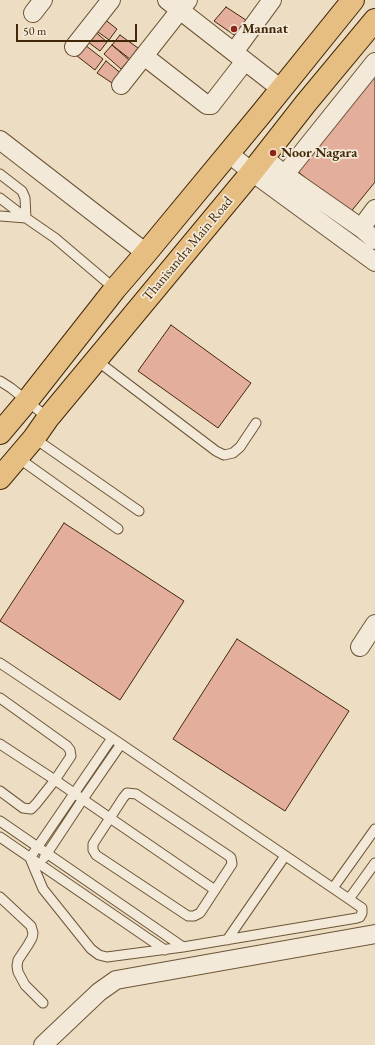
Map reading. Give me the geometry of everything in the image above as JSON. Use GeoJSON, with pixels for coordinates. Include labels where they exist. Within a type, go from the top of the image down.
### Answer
{"type":"FeatureCollection","features":[{"type":"Feature","properties":{"kind":"main road","name":"Thanisandra Main Road"},"geometry":{"type":"LineString","coordinates":[[0,433],[115,289],[146,254],[352,0]]}},
{"type":"Feature","properties":{"kind":"main road","name":"Thanisandra Main Road"},"geometry":{"type":"LineString","coordinates":[[0,478],[375,20]]}},
{"type":"Feature","properties":{"kind":"street"},"geometry":{"type":"LineString","coordinates":[[74,47],[111,0]]}},
{"type":"Feature","properties":{"kind":"street"},"geometry":{"type":"LineString","coordinates":[[144,56],[206,105],[211,105],[272,0]]}},
{"type":"Feature","properties":{"kind":"street"},"geometry":{"type":"LineString","coordinates":[[121,85],[144,56],[178,3],[240,57],[281,89]]}},
{"type":"Feature","properties":{"kind":"street"},"geometry":{"type":"LineString","coordinates":[[280,181],[375,62]]}},
{"type":"Feature","properties":{"kind":"street"},"geometry":{"type":"LineString","coordinates":[[0,140],[146,254]]}},
{"type":"Feature","properties":{"kind":"street"},"geometry":{"type":"LineString","coordinates":[[228,154],[257,164],[280,181],[375,262]]}},
{"type":"Feature","properties":{"kind":"street"},"geometry":{"type":"LineString","coordinates":[[280,181],[361,228],[375,240]]}},
{"type":"Feature","properties":{"kind":"street"},"geometry":{"type":"LineString","coordinates":[[361,228],[375,209]]}},
{"type":"Feature","properties":{"kind":"street"},"geometry":{"type":"LineString","coordinates":[[360,647],[375,624]]}},
{"type":"Feature","properties":{"kind":"street"},"geometry":{"type":"LineString","coordinates":[[43,1045],[99,992],[116,980],[375,934]]}},
{"type":"Feature","properties":{"kind":"lane"},"geometry":{"type":"LineString","coordinates":[[0,174],[22,191],[25,198],[26,218]]}},
{"type":"Feature","properties":{"kind":"lane"},"geometry":{"type":"LineString","coordinates":[[0,198],[55,238],[115,289]]}},
{"type":"Feature","properties":{"kind":"lane"},"geometry":{"type":"LineString","coordinates":[[0,216],[26,218]]}},
{"type":"Feature","properties":{"kind":"lane"},"geometry":{"type":"LineString","coordinates":[[96,360],[216,451],[224,455],[233,453],[240,447],[256,423]]}},
{"type":"Feature","properties":{"kind":"lane"},"geometry":{"type":"LineString","coordinates":[[0,381],[48,418]]}},
{"type":"Feature","properties":{"kind":"lane"},"geometry":{"type":"LineString","coordinates":[[34,438],[138,511]]}},
{"type":"Feature","properties":{"kind":"lane"},"geometry":{"type":"LineString","coordinates":[[18,457],[118,529]]}},
{"type":"Feature","properties":{"kind":"lane"},"geometry":{"type":"LineString","coordinates":[[0,663],[349,899],[362,908],[362,913],[360,917],[357,918],[183,948],[107,957],[99,955],[91,949],[43,889],[30,858]]}},
{"type":"Feature","properties":{"kind":"lane"},"geometry":{"type":"LineString","coordinates":[[0,698],[67,746],[70,750],[71,756],[55,780],[31,809],[23,808],[0,791]]}},
{"type":"Feature","properties":{"kind":"lane"},"geometry":{"type":"LineString","coordinates":[[30,858],[112,738]]}},
{"type":"Feature","properties":{"kind":"lane"},"geometry":{"type":"LineString","coordinates":[[0,744],[215,890]]}},
{"type":"Feature","properties":{"kind":"lane"},"geometry":{"type":"LineString","coordinates":[[40,864],[82,799],[121,744]]}},
{"type":"Feature","properties":{"kind":"lane"},"geometry":{"type":"LineString","coordinates":[[127,793],[136,794],[231,858],[232,864],[215,890],[200,913],[194,916],[188,916],[96,855],[92,850],[93,844],[127,793]]}},
{"type":"Feature","properties":{"kind":"lane"},"geometry":{"type":"LineString","coordinates":[[0,821],[183,948]]}},
{"type":"Feature","properties":{"kind":"lane"},"geometry":{"type":"LineString","coordinates":[[333,888],[375,829]]}},
{"type":"Feature","properties":{"kind":"lane"},"geometry":{"type":"LineString","coordinates":[[0,837],[165,950]]}},
{"type":"Feature","properties":{"kind":"lane"},"geometry":{"type":"LineString","coordinates":[[227,940],[285,856]]}},
{"type":"Feature","properties":{"kind":"lane"},"geometry":{"type":"LineString","coordinates":[[349,899],[375,864]]}},
{"type":"Feature","properties":{"kind":"lane"},"geometry":{"type":"LineString","coordinates":[[0,897],[30,926],[33,933],[32,938],[18,960],[17,966],[18,972],[25,984],[43,1004]]}},
{"type":"Feature","properties":{"kind":"building","name":"Mannat"},"geometry":{"type":"Polygon","coordinates":[[[226,7],[249,22],[237,37],[214,21],[226,7]]]}},
{"type":"Feature","properties":{"kind":"building"},"geometry":{"type":"Polygon","coordinates":[[[103,18],[117,29],[109,40],[94,29],[103,18]]]}},
{"type":"Feature","properties":{"kind":"building"},"geometry":{"type":"Polygon","coordinates":[[[92,29],[107,42],[100,51],[84,39],[92,29]]]}},
{"type":"Feature","properties":{"kind":"building"},"geometry":{"type":"Polygon","coordinates":[[[120,35],[138,48],[130,59],[112,45],[120,35]]]}},
{"type":"Feature","properties":{"kind":"building"},"geometry":{"type":"Polygon","coordinates":[[[85,45],[103,59],[95,70],[77,56],[85,45]]]}},
{"type":"Feature","properties":{"kind":"building"},"geometry":{"type":"Polygon","coordinates":[[[112,45],[129,60],[121,69],[104,54],[112,45]]]}},
{"type":"Feature","properties":{"kind":"building"},"geometry":{"type":"Polygon","coordinates":[[[106,61],[123,75],[115,85],[97,73],[106,61]]]}},
{"type":"Feature","properties":{"kind":"building"},"geometry":{"type":"Polygon","coordinates":[[[375,74],[375,182],[349,214],[296,170],[375,74]]]}},
{"type":"Feature","properties":{"kind":"building"},"geometry":{"type":"Polygon","coordinates":[[[171,325],[251,383],[218,428],[138,371],[171,325]]]}},
{"type":"Feature","properties":{"kind":"building"},"geometry":{"type":"Polygon","coordinates":[[[64,523],[184,601],[120,700],[0,621],[64,523]]]}},
{"type":"Feature","properties":{"kind":"building"},"geometry":{"type":"Polygon","coordinates":[[[237,639],[349,711],[285,811],[173,739],[237,639]]]}},
{"type":"Feature","properties":{"kind":"place","name":"Mannat"},"geometry":{"type":"Point","coordinates":[234,29]}},
{"type":"Feature","properties":{"kind":"place","name":"Noor Nagara"},"geometry":{"type":"Point","coordinates":[273,153]}}]}
